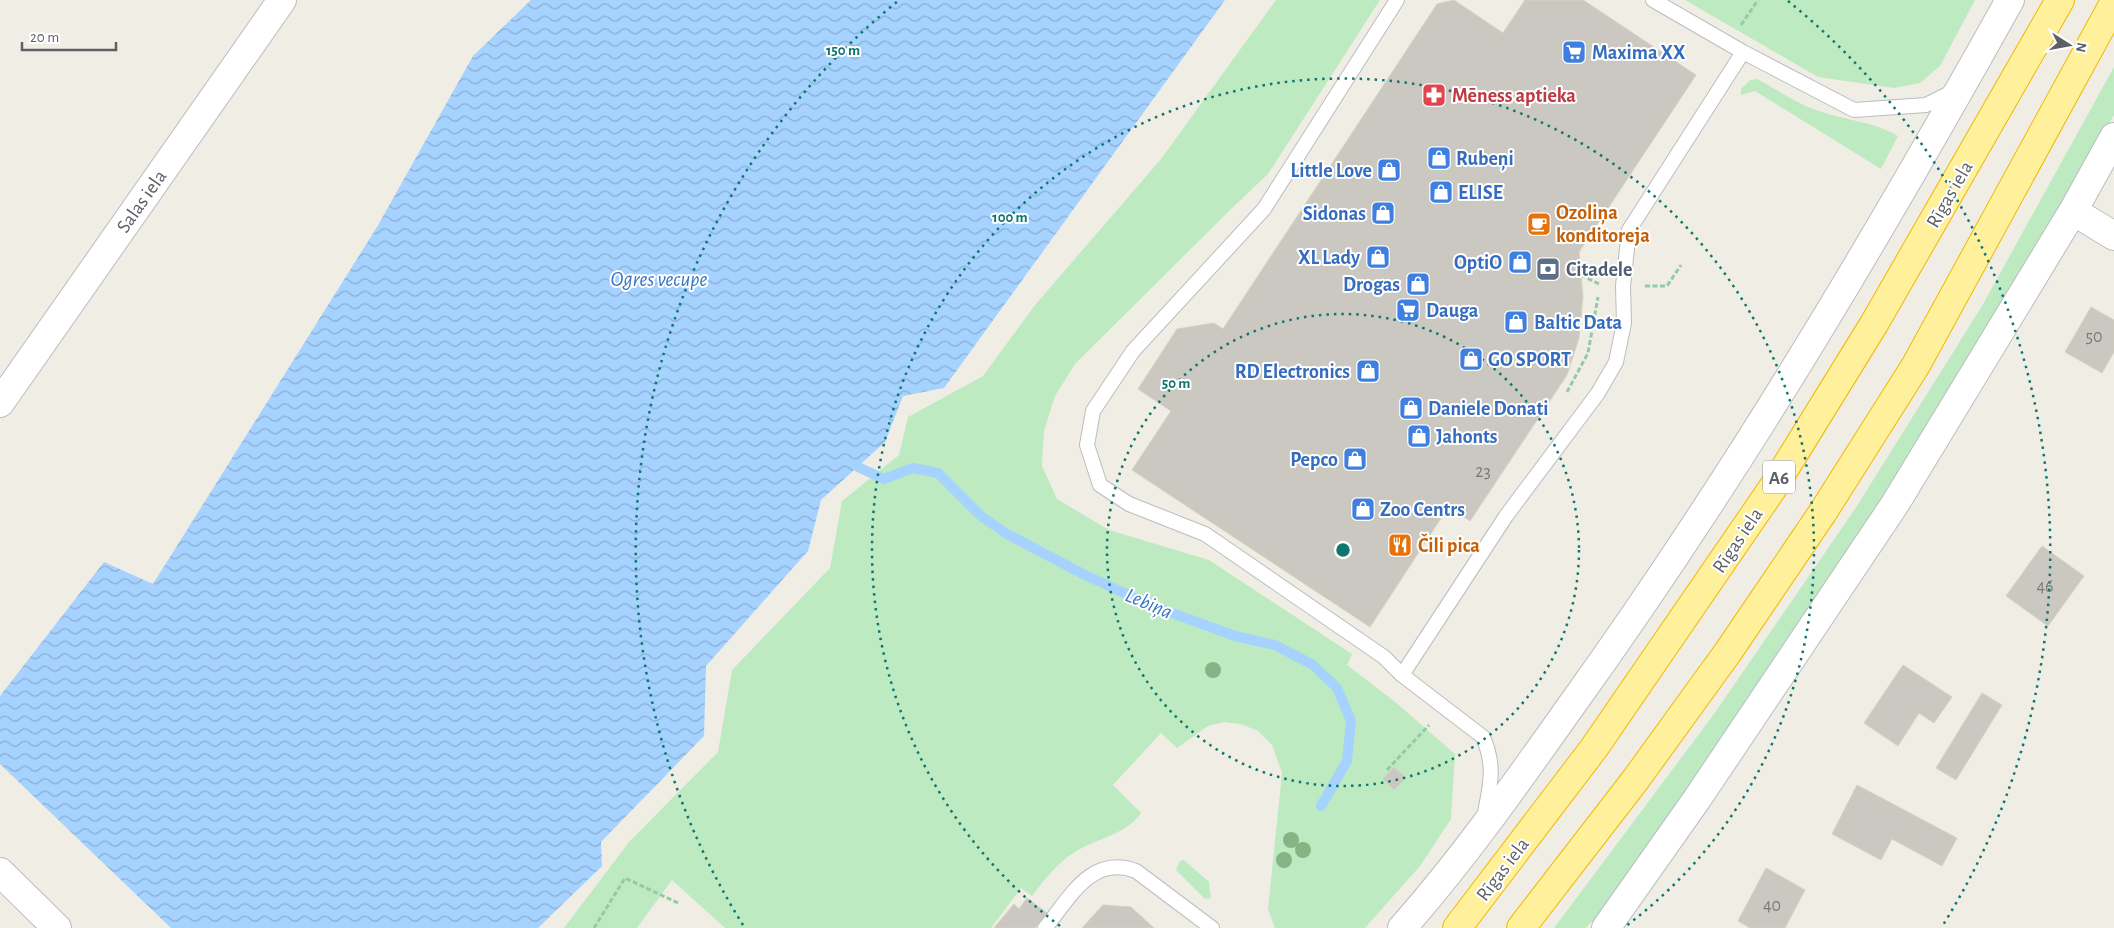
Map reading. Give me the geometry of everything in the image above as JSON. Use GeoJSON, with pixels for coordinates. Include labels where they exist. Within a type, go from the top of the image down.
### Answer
{"type":"FeatureCollection","features":[{"type":"Feature","properties":{"kind":"highway","name":"Rīgas iela"},"geometry":{"type":"LineString","coordinates":[[1457,928],[1594,748],[1772,489],[1874,324],[2060,0]]}},
{"type":"Feature","properties":{"kind":"highway"},"geometry":{"type":"LineString","coordinates":[[1521,928],[1636,779],[1722,660],[1828,504],[1916,365],[2114,3]]}},
{"type":"Feature","properties":{"kind":"street","name":"Salas iela"},"geometry":{"type":"LineString","coordinates":[[0,403],[282,0]]}},
{"type":"Feature","properties":{"kind":"street"},"geometry":{"type":"LineString","coordinates":[[1402,928],[1437,888],[1482,830],[1606,658],[1711,504],[1830,312],[2010,0]]}},
{"type":"Feature","properties":{"kind":"street"},"geometry":{"type":"LineString","coordinates":[[1606,928],[1716,772],[1895,504],[2073,211],[2114,137]]}},
{"type":"Feature","properties":{"kind":"street"},"geometry":{"type":"LineString","coordinates":[[2073,211],[2114,236]]}},
{"type":"Feature","properties":{"kind":"street"},"geometry":{"type":"LineString","coordinates":[[0,872],[57,928]]}},
{"type":"Feature","properties":{"kind":"lane"},"geometry":{"type":"LineString","coordinates":[[1397,0],[1264,209],[1133,351],[1093,411],[1087,445],[1100,485],[1129,504],[1205,534],[1384,658],[1402,675],[1483,737],[1489,751],[1492,771],[1482,830]]}},
{"type":"Feature","properties":{"kind":"lane"},"geometry":{"type":"LineString","coordinates":[[1653,0],[1743,52],[1854,110],[1926,105],[1948,94],[1977,59]]}},
{"type":"Feature","properties":{"kind":"lane"},"geometry":{"type":"LineString","coordinates":[[1402,675],[1506,516],[1598,393],[1616,362],[1624,323],[1623,286],[1629,230],[1743,52]]}},
{"type":"Feature","properties":{"kind":"lane"},"geometry":{"type":"LineString","coordinates":[[1045,928],[1088,876],[1100,869],[1113,866],[1125,867],[1136,871],[1212,928]]}},
{"type":"Feature","properties":{"kind":"path"},"geometry":{"type":"LineString","coordinates":[[1741,25],[1758,0]]}},
{"type":"Feature","properties":{"kind":"path"},"geometry":{"type":"LineString","coordinates":[[1386,770],[1433,720]]}},
{"type":"Feature","properties":{"kind":"path"},"geometry":{"type":"LineString","coordinates":[[594,928],[625,878],[678,903]]}},
{"type":"Feature","properties":{"kind":"green space"},"geometry":{"type":"Polygon","coordinates":[[[1276,0],[1380,0],[1268,174],[1075,364],[1055,396],[1044,431],[1042,466],[1057,499],[1109,530],[1209,560],[1352,654],[1347,665],[1394,701],[1455,754],[1451,819],[1420,866],[1365,928],[1275,928],[1268,909],[1282,773],[1272,745],[1258,731],[1241,724],[1224,722],[1208,726],[1177,748],[1161,733],[1113,785],[1141,813],[1135,820],[1119,831],[1069,856],[1052,872],[1032,896],[1021,888],[991,928],[725,928],[672,880],[637,928],[564,928],[629,842],[718,752],[732,670],[830,568],[842,501],[899,455],[908,417],[983,376],[1035,305],[1161,159],[1276,0]]]}},
{"type":"Feature","properties":{"kind":"green space"},"geometry":{"type":"Polygon","coordinates":[[[1685,0],[1975,0],[1940,66],[1920,83],[1894,88],[1818,77],[1685,0]]]}},
{"type":"Feature","properties":{"kind":"green space"},"geometry":{"type":"Polygon","coordinates":[[[2114,67],[2114,115],[1998,313],[1867,527],[1611,905],[1585,928],[1554,928],[1714,714],[1855,509],[1982,306],[2114,67]]]}},
{"type":"Feature","properties":{"kind":"green space"},"geometry":{"type":"Polygon","coordinates":[[[1757,79],[1809,107],[1878,127],[1898,136],[1881,169],[1755,91],[1741,95],[1741,89],[1750,80],[1757,79]]]}},
{"type":"Feature","properties":{"kind":"green space"},"geometry":{"type":"Polygon","coordinates":[[[1184,860],[1209,882],[1211,898],[1205,899],[1176,870],[1180,861],[1184,860]]]}},
{"type":"Feature","properties":{"kind":"water","name":"Ogres vecupe"},"geometry":{"type":"Polygon","coordinates":[[[531,0],[1225,0],[944,388],[903,396],[885,442],[821,500],[808,551],[706,666],[704,736],[601,842],[602,866],[538,928],[171,928],[0,764],[0,696],[104,562],[153,584],[377,227],[473,56],[531,0]]]}},
{"type":"Feature","properties":{"kind":"building","name":"Dauga"},"geometry":{"type":"Polygon","coordinates":[[[1454,0],[1503,33],[1525,0],[1583,0],[1696,75],[1579,252],[1583,297],[1579,338],[1567,375],[1470,521],[1449,506],[1370,627],[1132,470],[1171,411],[1138,389],[1177,329],[1214,323],[1223,329],[1437,4],[1454,0]]]}},
{"type":"Feature","properties":{"kind":"building"},"geometry":{"type":"Polygon","coordinates":[[[2091,307],[2114,320],[2114,352],[2102,373],[2065,352],[2091,307]]]}},
{"type":"Feature","properties":{"kind":"building"},"geometry":{"type":"Polygon","coordinates":[[[2042,546],[2084,576],[2048,626],[2006,596],[2042,546]]]}},
{"type":"Feature","properties":{"kind":"building"},"geometry":{"type":"Polygon","coordinates":[[[1903,665],[1952,697],[1934,723],[1919,713],[1898,746],[1864,723],[1903,665]]]}},
{"type":"Feature","properties":{"kind":"building"},"geometry":{"type":"Polygon","coordinates":[[[1982,693],[2002,705],[1956,780],[1936,768],[1982,693]]]}},
{"type":"Feature","properties":{"kind":"building"},"geometry":{"type":"Polygon","coordinates":[[[1394,767],[1406,778],[1394,790],[1383,779],[1394,767]]]}},
{"type":"Feature","properties":{"kind":"building"},"geometry":{"type":"Polygon","coordinates":[[[1857,785],[1957,838],[1942,866],[1892,839],[1881,860],[1832,834],[1857,785]]]}},
{"type":"Feature","properties":{"kind":"building"},"geometry":{"type":"Polygon","coordinates":[[[1766,868],[1805,890],[1785,928],[1750,928],[1738,921],[1766,868]]]}},
{"type":"Feature","properties":{"kind":"building"},"geometry":{"type":"Polygon","coordinates":[[[1027,898],[1047,913],[1035,928],[994,928],[1014,904],[1019,909],[1027,898]]]}},
{"type":"Feature","properties":{"kind":"building"},"geometry":{"type":"Polygon","coordinates":[[[1103,905],[1131,907],[1154,928],[1082,928],[1103,905]]]}},
{"type":"Feature","properties":{"kind":"waterway","name":"Lebiņa"},"geometry":{"type":"LineString","coordinates":[[858,467],[884,479],[913,468],[938,473],[981,516],[1007,534],[1085,575],[1150,605],[1235,636],[1275,645],[1313,665],[1337,688],[1351,721],[1347,761],[1321,806]]}},
{"type":"Feature","properties":{"kind":"place","name":"Maxima XX"},"geometry":{"type":"Point","coordinates":[1574,52]}},
{"type":"Feature","properties":{"kind":"place","name":"Mēness aptieka"},"geometry":{"type":"Point","coordinates":[1434,95]}},
{"type":"Feature","properties":{"kind":"place","name":"Rubeņi"},"geometry":{"type":"Point","coordinates":[1439,158]}},
{"type":"Feature","properties":{"kind":"place","name":"Little Love"},"geometry":{"type":"Point","coordinates":[1389,170]}},
{"type":"Feature","properties":{"kind":"place","name":"ELISE"},"geometry":{"type":"Point","coordinates":[1441,192]}},
{"type":"Feature","properties":{"kind":"place","name":"Sidonas"},"geometry":{"type":"Point","coordinates":[1383,213]}},
{"type":"Feature","properties":{"kind":"place","name":"Ozoliņa konditoreja"},"geometry":{"type":"Point","coordinates":[1539,224]}},
{"type":"Feature","properties":{"kind":"place","name":"XL Lady"},"geometry":{"type":"Point","coordinates":[1378,257]}},
{"type":"Feature","properties":{"kind":"place","name":"OptiO"},"geometry":{"type":"Point","coordinates":[1520,262]}},
{"type":"Feature","properties":{"kind":"place","name":"Citadele"},"geometry":{"type":"Point","coordinates":[1548,269]}},
{"type":"Feature","properties":{"kind":"place","name":"Drogas"},"geometry":{"type":"Point","coordinates":[1418,284]}},
{"type":"Feature","properties":{"kind":"place","name":"Dauga"},"geometry":{"type":"Point","coordinates":[1408,310]}},
{"type":"Feature","properties":{"kind":"place","name":"Baltic Data"},"geometry":{"type":"Point","coordinates":[1516,322]}},
{"type":"Feature","properties":{"kind":"place","name":"GO SPORT"},"geometry":{"type":"Point","coordinates":[1471,359]}},
{"type":"Feature","properties":{"kind":"place","name":"RD Electronics"},"geometry":{"type":"Point","coordinates":[1368,371]}},
{"type":"Feature","properties":{"kind":"place","name":"Daniele Donati"},"geometry":{"type":"Point","coordinates":[1411,408]}},
{"type":"Feature","properties":{"kind":"place","name":"Jahonts"},"geometry":{"type":"Point","coordinates":[1419,436]}},
{"type":"Feature","properties":{"kind":"place","name":"Pepco"},"geometry":{"type":"Point","coordinates":[1355,459]}},
{"type":"Feature","properties":{"kind":"place","name":"Zoo Centrs"},"geometry":{"type":"Point","coordinates":[1363,509]}},
{"type":"Feature","properties":{"kind":"place","name":"Čili pica"},"geometry":{"type":"Point","coordinates":[1400,545]}}]}
